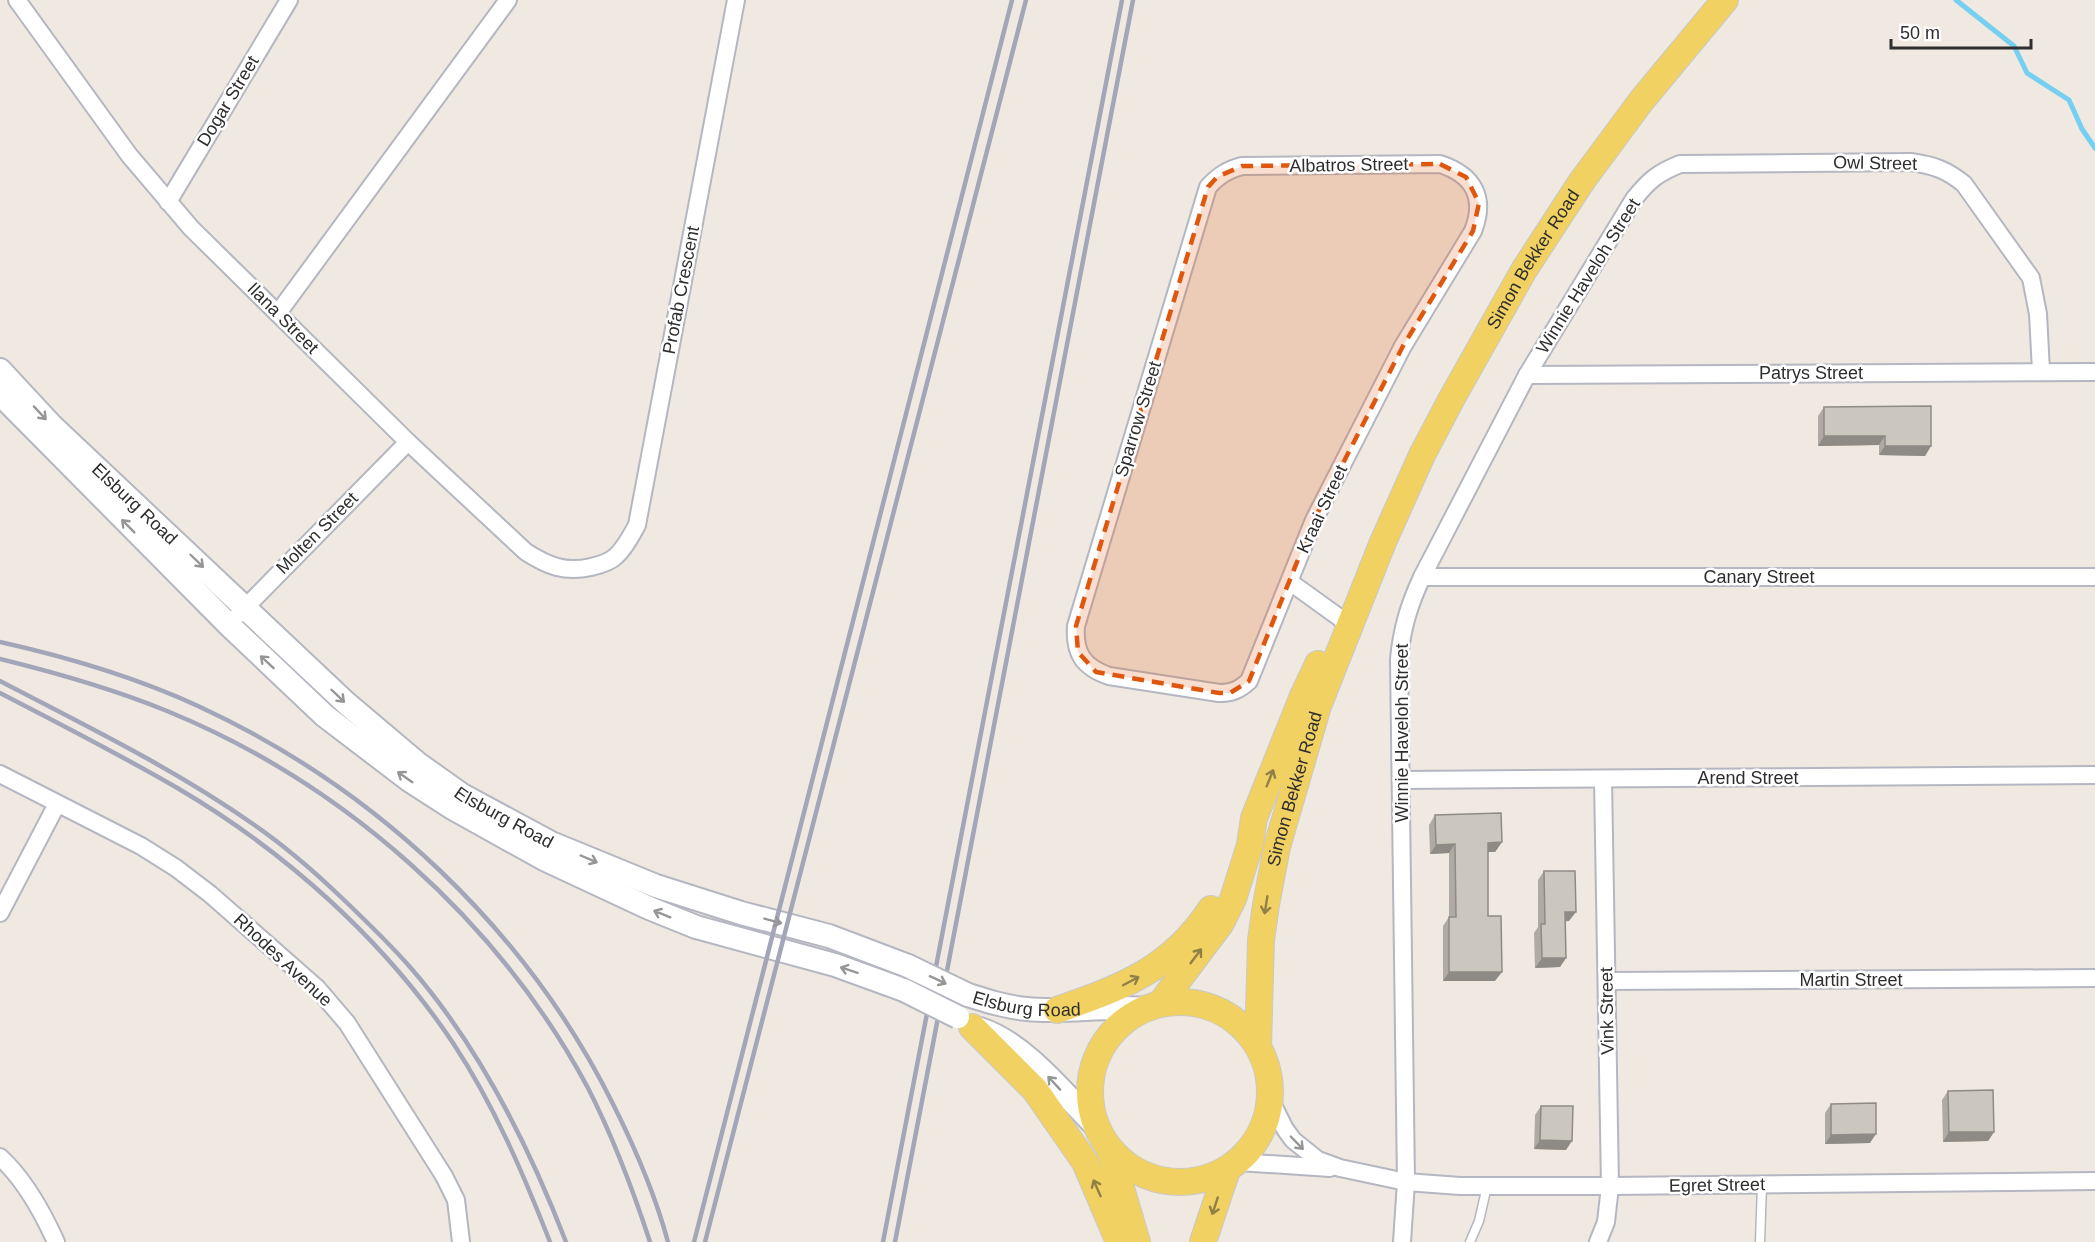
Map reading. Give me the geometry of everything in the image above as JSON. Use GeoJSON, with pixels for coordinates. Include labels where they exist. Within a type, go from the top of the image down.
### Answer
{"type":"FeatureCollection","features":[{"type":"Feature","properties":{"kind":"main road","name":"Simon Bekker Road"},"geometry":{"type":"LineString","coordinates":[[1152,1006],[1221,923],[1233,899],[1250,845],[1254,818],[1303,696],[1345,623],[1422,455],[1524,270],[1582,181],[1635,109],[1725,0]]}},
{"type":"Feature","properties":{"kind":"main road","name":"Elsburg Road"},"geometry":{"type":"LineString","coordinates":[[0,370],[52,426],[346,703],[417,764],[472,800],[551,843],[656,886],[829,936],[908,966],[968,995],[1005,1006],[1028,1009],[1152,1006]]}},
{"type":"Feature","properties":{"kind":"main road","name":"Elsburg Road"},"geometry":{"type":"LineString","coordinates":[[0,394],[131,529],[230,627],[325,716],[454,809],[544,859],[612,892],[696,927],[835,965],[904,990],[965,1022],[992,1033],[1043,1071],[1095,1125]]}},
{"type":"Feature","properties":{"kind":"main road","name":"Simon Bekker Road"},"geometry":{"type":"LineString","coordinates":[[1258,1046],[1261,940],[1277,847],[1345,623]]}},
{"type":"Feature","properties":{"kind":"main road"},"geometry":{"type":"LineString","coordinates":[[1057,1010],[1132,982],[1173,953],[1209,912],[1220,894],[1254,818]]}},
{"type":"Feature","properties":{"kind":"main road"},"geometry":{"type":"LineString","coordinates":[[1110,1151],[1135,1171],[1166,1182],[1197,1181],[1232,1166],[1254,1144],[1265,1123],[1270,1099],[1268,1072],[1258,1046],[1240,1024],[1216,1009],[1189,1002],[1152,1006],[1116,1027],[1100,1048],[1090,1073],[1089,1099],[1095,1125],[1110,1151],[1137,1242]]}},
{"type":"Feature","properties":{"kind":"main road"},"geometry":{"type":"LineString","coordinates":[[965,1022],[1035,1090],[1085,1162],[1119,1242]]}},
{"type":"Feature","properties":{"kind":"main road"},"geometry":{"type":"LineString","coordinates":[[1203,1242],[1232,1166]]}},
{"type":"Feature","properties":{"kind":"street","name":"Ilana Street"},"geometry":{"type":"LineString","coordinates":[[17,0],[106,124],[168,202],[191,228],[408,442],[526,552],[545,564],[562,570],[580,570],[600,565]]}},
{"type":"Feature","properties":{"kind":"street","name":"Dogar Street"},"geometry":{"type":"LineString","coordinates":[[168,202],[289,0]]}},
{"type":"Feature","properties":{"kind":"street"},"geometry":{"type":"LineString","coordinates":[[278,313],[508,0]]}},
{"type":"Feature","properties":{"kind":"street","name":"Profab Crescent"},"geometry":{"type":"LineString","coordinates":[[600,565],[615,558],[637,525],[736,0]]}},
{"type":"Feature","properties":{"kind":"street","name":"Owl Street"},"geometry":{"type":"LineString","coordinates":[[1680,164],[1911,162],[1934,165],[1951,174],[1964,184],[2031,278],[2038,314],[2041,371]]}},
{"type":"Feature","properties":{"kind":"street","name":"Albatros Street"},"geometry":{"type":"LineString","coordinates":[[1217,177],[1228,170],[1242,166],[1440,164],[1454,168],[1466,177],[1474,189]]}},
{"type":"Feature","properties":{"kind":"street","name":"Winnie Haveloh Street"},"geometry":{"type":"LineString","coordinates":[[1402,1242],[1406,1182],[1399,659],[1402,627],[1422,576],[1527,375],[1634,199],[1646,183],[1662,171],[1680,164]]}},
{"type":"Feature","properties":{"kind":"street","name":"Sparrow Street"},"geometry":{"type":"LineString","coordinates":[[1086,663],[1078,652],[1075,639],[1076,626],[1203,200],[1208,188],[1217,177]]}},
{"type":"Feature","properties":{"kind":"street","name":"Kraai Street"},"geometry":{"type":"LineString","coordinates":[[1086,663],[1096,672],[1108,676],[1219,693],[1230,693],[1249,681],[1314,520],[1403,346],[1479,218],[1479,203],[1474,189]]}},
{"type":"Feature","properties":{"kind":"street","name":"Patrys Street"},"geometry":{"type":"LineString","coordinates":[[1527,375],[2095,372]]}},
{"type":"Feature","properties":{"kind":"street","name":"Molten Street"},"geometry":{"type":"LineString","coordinates":[[230,627],[244,606],[408,442]]}},
{"type":"Feature","properties":{"kind":"street","name":"Canary Street"},"geometry":{"type":"LineString","coordinates":[[1422,576],[2095,577]]}},
{"type":"Feature","properties":{"kind":"street"},"geometry":{"type":"LineString","coordinates":[[1290,582],[1345,623]]}},
{"type":"Feature","properties":{"kind":"street","name":"Rhodes Avenue"},"geometry":{"type":"LineString","coordinates":[[0,774],[141,846],[176,868],[210,894],[317,988],[347,1023],[444,1176],[456,1200],[461,1242]]}},
{"type":"Feature","properties":{"kind":"street","name":"Arend Street"},"geometry":{"type":"LineString","coordinates":[[1402,780],[2095,775]]}},
{"type":"Feature","properties":{"kind":"street","name":"Vink Street"},"geometry":{"type":"LineString","coordinates":[[1598,1242],[1606,1222],[1610,1186],[1603,779]]}},
{"type":"Feature","properties":{"kind":"street"},"geometry":{"type":"LineString","coordinates":[[0,913],[57,804]]}},
{"type":"Feature","properties":{"kind":"street","name":"Martin Street"},"geometry":{"type":"LineString","coordinates":[[1607,981],[2095,978]]}},
{"type":"Feature","properties":{"kind":"street"},"geometry":{"type":"LineString","coordinates":[[1270,1099],[1293,1140],[1318,1160],[1340,1168]]}},
{"type":"Feature","properties":{"kind":"street"},"geometry":{"type":"LineString","coordinates":[[0,1156],[19,1176],[34,1199],[56,1242]]}},
{"type":"Feature","properties":{"kind":"street"},"geometry":{"type":"LineString","coordinates":[[1232,1166],[1340,1168]]}},
{"type":"Feature","properties":{"kind":"street","name":"Egret Street"},"geometry":{"type":"LineString","coordinates":[[1340,1168],[1406,1182],[1487,1186],[2095,1181]]}},
{"type":"Feature","properties":{"kind":"lane"},"geometry":{"type":"LineString","coordinates":[[1760,1242],[1762,1185]]}},
{"type":"Feature","properties":{"kind":"lane"},"geometry":{"type":"LineString","coordinates":[[1470,1242],[1479,1221],[1487,1186]]}},
{"type":"Feature","properties":{"kind":"highlighted area"},"geometry":{"type":"Polygon","coordinates":[[[1440,164],[1466,177],[1479,203],[1473,231],[1403,346],[1314,520],[1249,681],[1230,693],[1219,693],[1096,672],[1078,652],[1076,626],[1208,187],[1217,177],[1242,166],[1440,164]]]}},
{"type":"Feature","properties":{"kind":"building"},"geometry":{"type":"Polygon","coordinates":[[[1931,406],[1931,446],[1885,446],[1885,436],[1824,436],[1824,407],[1931,406]]]}},
{"type":"Feature","properties":{"kind":"building"},"geometry":{"type":"Polygon","coordinates":[[[1501,813],[1502,842],[1488,843],[1488,916],[1501,916],[1502,972],[1449,972],[1449,917],[1456,917],[1455,844],[1436,845],[1435,815],[1501,813]]]}},
{"type":"Feature","properties":{"kind":"building"},"geometry":{"type":"Polygon","coordinates":[[[1544,871],[1575,871],[1576,912],[1565,912],[1566,958],[1542,958],[1541,924],[1545,924],[1544,871]]]}},
{"type":"Feature","properties":{"kind":"building"},"geometry":{"type":"Polygon","coordinates":[[[1993,1090],[1994,1132],[1949,1132],[1948,1091],[1993,1090]]]}},
{"type":"Feature","properties":{"kind":"building"},"geometry":{"type":"Polygon","coordinates":[[[1876,1103],[1876,1134],[1831,1135],[1831,1104],[1876,1103]]]}},
{"type":"Feature","properties":{"kind":"building"},"geometry":{"type":"Polygon","coordinates":[[[1541,1106],[1573,1106],[1572,1141],[1540,1140],[1541,1106]]]}},
{"type":"Feature","properties":{"kind":"waterway"},"geometry":{"type":"LineString","coordinates":[[1956,0],[2014,46],[2027,73],[2069,100],[2082,129],[2095,148]]}},
{"type":"Feature","properties":{"kind":"railway"},"geometry":{"type":"LineString","coordinates":[[694,1242],[1012,0]]}},
{"type":"Feature","properties":{"kind":"railway"},"geometry":{"type":"LineString","coordinates":[[705,1242],[1026,0]]}},
{"type":"Feature","properties":{"kind":"railway"},"geometry":{"type":"LineString","coordinates":[[883,1242],[1122,0]]}},
{"type":"Feature","properties":{"kind":"railway"},"geometry":{"type":"LineString","coordinates":[[895,1242],[1133,0]]}},
{"type":"Feature","properties":{"kind":"railway"},"geometry":{"type":"LineString","coordinates":[[0,642],[50,654],[125,677],[198,706],[263,740],[326,778],[385,822],[440,871],[491,924],[537,981],[578,1042],[630,1139],[651,1189],[668,1242]]}},
{"type":"Feature","properties":{"kind":"railway"},"geometry":{"type":"LineString","coordinates":[[0,659],[126,696],[167,711],[232,741],[294,777],[354,818],[410,864],[462,914],[509,968],[551,1027],[588,1088],[606,1125],[630,1183],[650,1242]]}},
{"type":"Feature","properties":{"kind":"railway"},"geometry":{"type":"LineString","coordinates":[[0,681],[129,748],[223,804],[265,832],[300,860],[377,932],[435,997],[479,1063],[500,1098],[536,1170],[566,1242]]}},
{"type":"Feature","properties":{"kind":"railway"},"geometry":{"type":"LineString","coordinates":[[0,693],[135,764],[219,814],[295,870],[364,934],[426,1005],[468,1067],[507,1140],[550,1242]]}}]}
